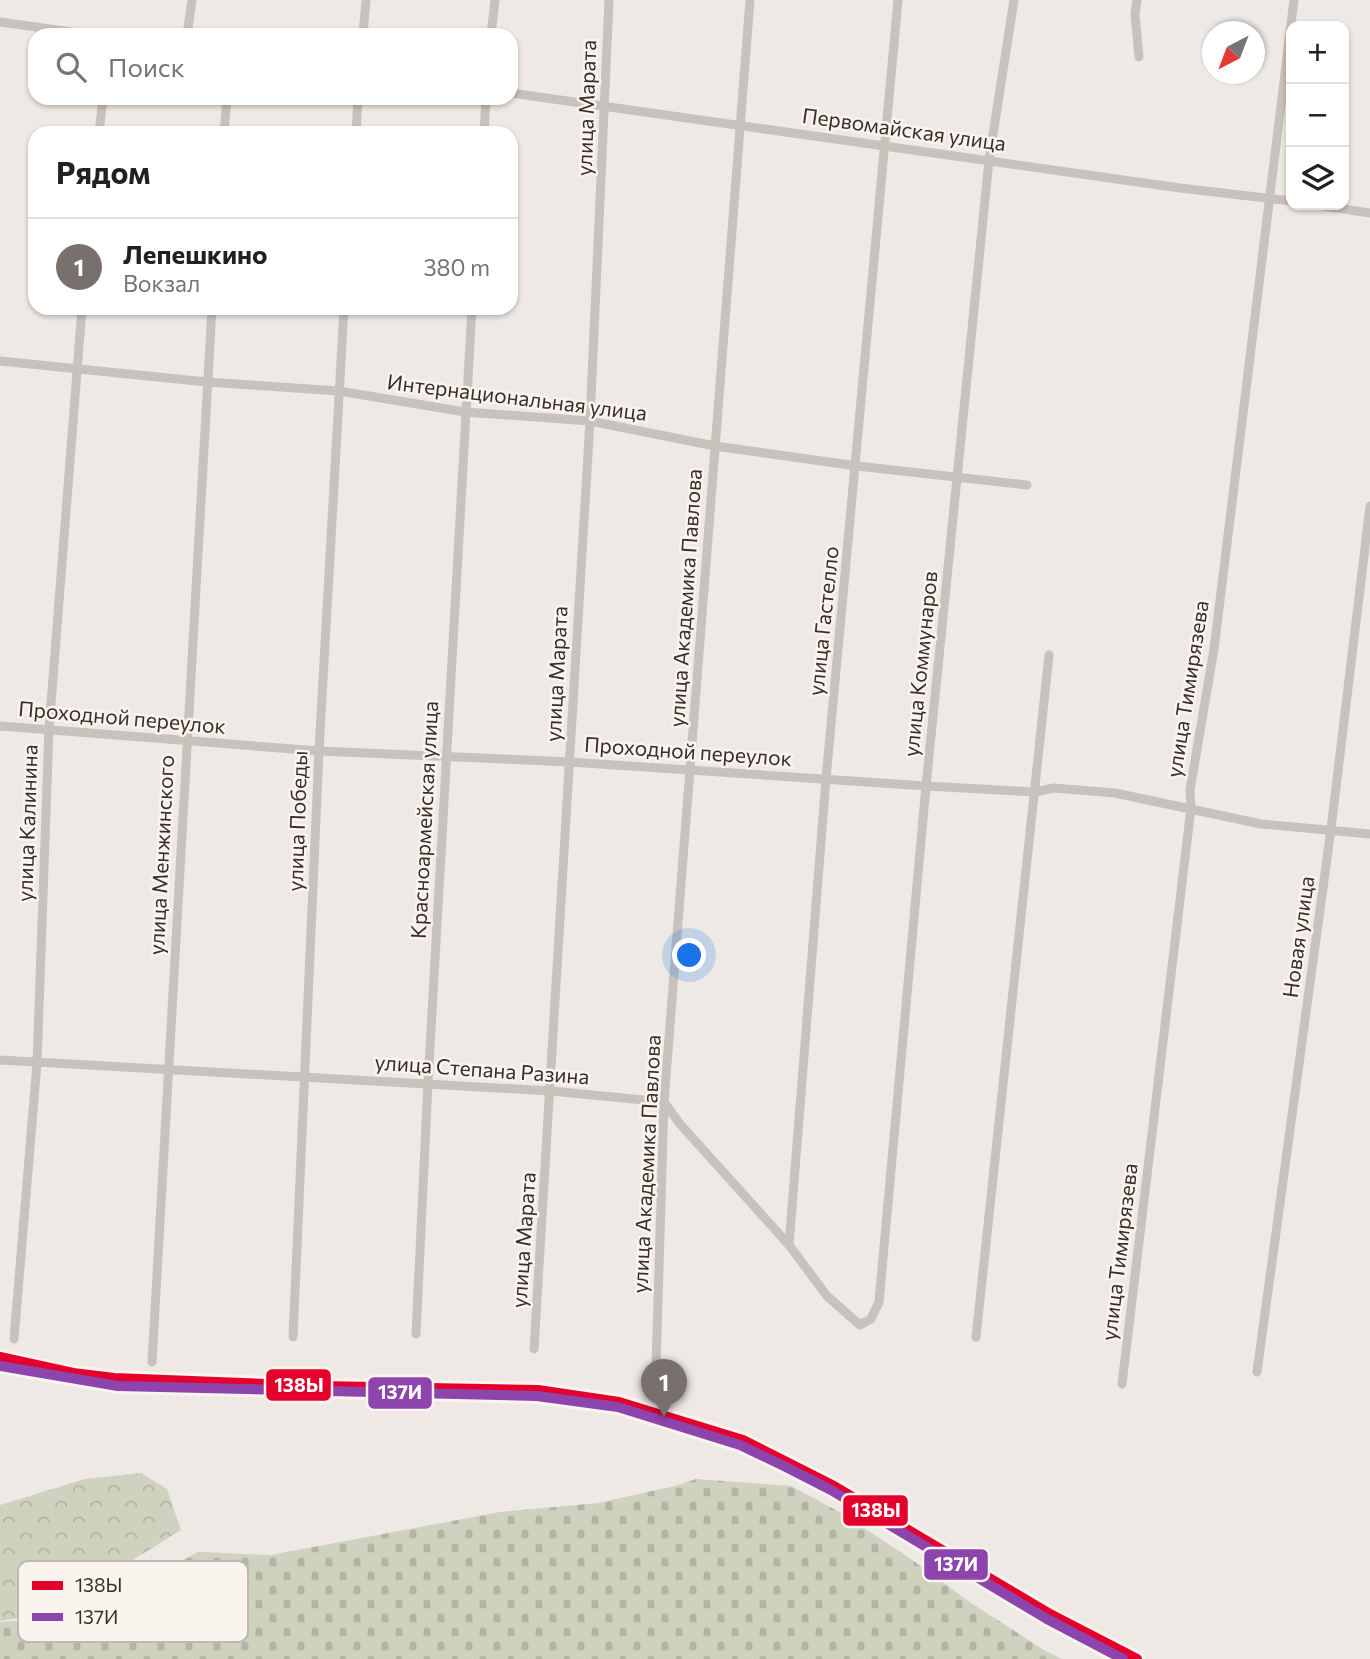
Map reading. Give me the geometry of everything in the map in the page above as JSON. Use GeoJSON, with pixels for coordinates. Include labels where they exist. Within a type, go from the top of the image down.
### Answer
{"type":"FeatureCollection","features":[{"type":"Feature","properties":{"kind":"street"},"geometry":{"type":"LineString","coordinates":[[188,28],[192,0]]}},
{"type":"Feature","properties":{"kind":"street"},"geometry":{"type":"LineString","coordinates":[[364,28],[366,0]]}},
{"type":"Feature","properties":{"kind":"street"},"geometry":{"type":"LineString","coordinates":[[492,28],[495,0]]}},
{"type":"Feature","properties":{"kind":"street","name":"улица Марата"},"geometry":{"type":"LineString","coordinates":[[534,1349],[590,421],[609,0]]}},
{"type":"Feature","properties":{"kind":"street","name":"улица Академика Павлова"},"geometry":{"type":"LineString","coordinates":[[656,1367],[664,1102],[750,0]]}},
{"type":"Feature","properties":{"kind":"street","name":"улица Гастелло"},"geometry":{"type":"LineString","coordinates":[[789,1245],[827,779],[898,0]]}},
{"type":"Feature","properties":{"kind":"street","name":"улица Коммунаров"},"geometry":{"type":"LineString","coordinates":[[789,1245],[827,1296],[860,1325],[871,1319],[879,1302],[926,786],[989,160],[1014,0]]}},
{"type":"Feature","properties":{"kind":"street"},"geometry":{"type":"LineString","coordinates":[[1136,0],[1139,57]]}},
{"type":"Feature","properties":{"kind":"street","name":"улица Тимирязева"},"geometry":{"type":"LineString","coordinates":[[1122,1384],[1191,808],[1190,790],[1214,649],[1294,0]]}},
{"type":"Feature","properties":{"kind":"street"},"geometry":{"type":"LineString","coordinates":[[0,22],[43,28]]}},
{"type":"Feature","properties":{"kind":"street","name":"Первомайская улица"},"geometry":{"type":"LineString","coordinates":[[518,94],[1180,188],[1286,200]]}},
{"type":"Feature","properties":{"kind":"street"},"geometry":{"type":"LineString","coordinates":[[100,126],[102,105]]}},
{"type":"Feature","properties":{"kind":"street"},"geometry":{"type":"LineString","coordinates":[[225,126],[226,105]]}},
{"type":"Feature","properties":{"kind":"street"},"geometry":{"type":"LineString","coordinates":[[356,126],[358,105]]}},
{"type":"Feature","properties":{"kind":"street"},"geometry":{"type":"LineString","coordinates":[[484,126],[486,105]]}},
{"type":"Feature","properties":{"kind":"street"},"geometry":{"type":"LineString","coordinates":[[1349,210],[1370,213]]}},
{"type":"Feature","properties":{"kind":"street","name":"улица Калинина"},"geometry":{"type":"LineString","coordinates":[[14,1339],[37,1063],[49,729],[81,315]]}},
{"type":"Feature","properties":{"kind":"street","name":"улица Менжинского"},"geometry":{"type":"LineString","coordinates":[[152,1363],[211,315]]}},
{"type":"Feature","properties":{"kind":"street","name":"улица Победы"},"geometry":{"type":"LineString","coordinates":[[293,1336],[318,751],[344,315]]}},
{"type":"Feature","properties":{"kind":"street","name":"Красноармейская улица"},"geometry":{"type":"LineString","coordinates":[[416,1334],[472,315]]}},
{"type":"Feature","properties":{"kind":"street","name":"Интернациональная улица"},"geometry":{"type":"LineString","coordinates":[[0,361],[206,382],[339,391],[465,412],[590,421],[715,446],[857,466],[1027,485]]}},
{"type":"Feature","properties":{"kind":"street","name":"Новая улица"},"geometry":{"type":"LineString","coordinates":[[1257,1372],[1331,830],[1370,506]]}},
{"type":"Feature","properties":{"kind":"street"},"geometry":{"type":"LineString","coordinates":[[976,1337],[1049,655]]}},
{"type":"Feature","properties":{"kind":"street","name":"Проходной переулок"},"geometry":{"type":"LineString","coordinates":[[0,726],[318,751],[570,762],[1035,792],[1054,788],[1115,793],[1261,824],[1370,834]]}},
{"type":"Feature","properties":{"kind":"street","name":"улица Степана Разина"},"geometry":{"type":"LineString","coordinates":[[0,1060],[428,1083],[664,1102]]}},
{"type":"Feature","properties":{"kind":"street"},"geometry":{"type":"LineString","coordinates":[[664,1102],[680,1124],[789,1245]]}},
{"type":"Feature","properties":{"kind":"green space"},"geometry":{"type":"Polygon","coordinates":[[[141,1473],[167,1489],[181,1530],[131,1561],[18,1561],[18,1618],[0,1621],[0,1505],[85,1479],[141,1473]]]}},
{"type":"Feature","properties":{"kind":"green space"},"geometry":{"type":"Polygon","coordinates":[[[696,1479],[791,1486],[843,1514],[971,1603],[1062,1659],[0,1659],[0,1622],[18,1621],[18,1642],[248,1642],[248,1561],[181,1561],[198,1552],[271,1555],[500,1512],[598,1503],[696,1479]]]}},
{"type":"Feature","properties":{"kind":"transit line","name":"138Ы"},"geometry":{"type":"LineString","coordinates":[[0,1357],[73,1373],[114,1378],[320,1386],[538,1390],[619,1402],[743,1440],[834,1486],[1050,1614],[1137,1659]]}},
{"type":"Feature","properties":{"kind":"transit line","name":"137И"},"geometry":{"type":"LineString","coordinates":[[0,1366],[118,1386],[537,1396],[618,1407],[740,1445],[786,1467],[831,1490],[1047,1619],[1123,1659]]}},
{"type":"Feature","properties":{"kind":"place","name":"Лепешкино"},"geometry":{"type":"Point","coordinates":[664,1417]}}]}
